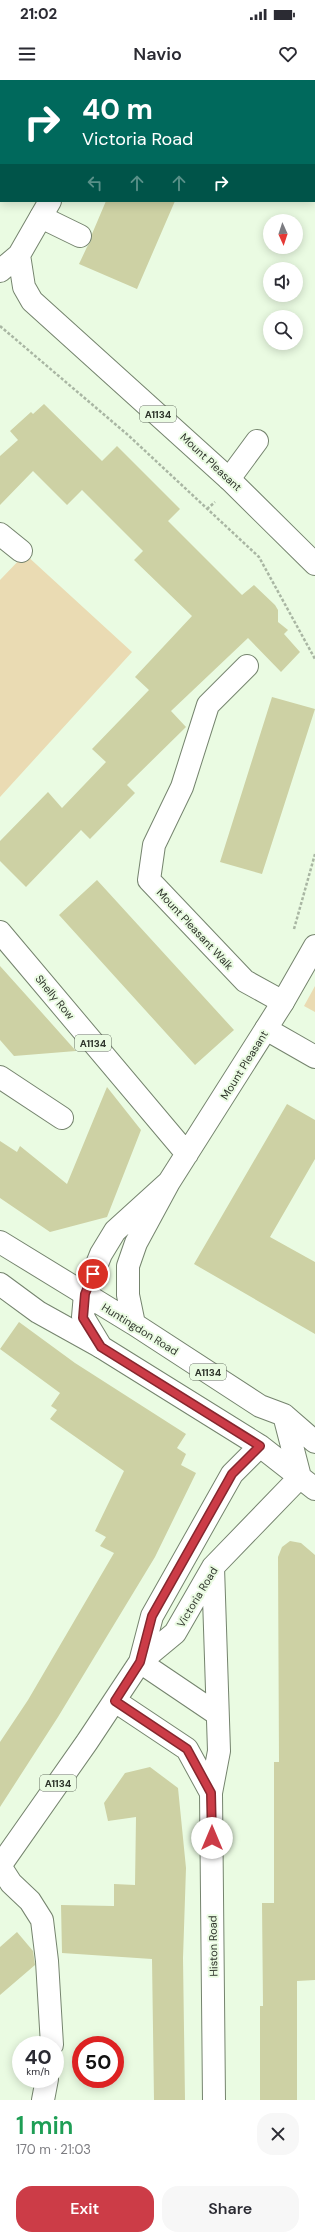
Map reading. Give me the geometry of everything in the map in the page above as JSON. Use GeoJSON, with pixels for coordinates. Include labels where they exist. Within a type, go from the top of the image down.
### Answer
{"type":"FeatureCollection","features":[{"type":"Feature","properties":{"kind":"main road"},"geometry":{"type":"LineString","coordinates":[[0,271],[18,255],[45,209],[80,236]]}},
{"type":"Feature","properties":{"kind":"main road","name":"Mount Pleasant"},"geometry":{"type":"LineString","coordinates":[[18,255],[24,287],[32,301],[229,479],[315,564]]}},
{"type":"Feature","properties":{"kind":"main road"},"geometry":{"type":"LineString","coordinates":[[229,479],[257,442]]}},
{"type":"Feature","properties":{"kind":"main road"},"geometry":{"type":"LineString","coordinates":[[0,534],[21,551]]}},
{"type":"Feature","properties":{"kind":"main road","name":"Mount Pleasant Walk"},"geometry":{"type":"LineString","coordinates":[[247,666],[208,705],[182,787],[154,844],[149,880],[245,981],[283,1002]]}},
{"type":"Feature","properties":{"kind":"main road","name":"Shelly Row"},"geometry":{"type":"LineString","coordinates":[[0,932],[187,1154]]}},
{"type":"Feature","properties":{"kind":"main road","name":"Mount Pleasant"},"geometry":{"type":"LineString","coordinates":[[134,1324],[128,1296],[128,1266],[136,1243],[169,1182],[283,1002],[315,946]]}},
{"type":"Feature","properties":{"kind":"main road"},"geometry":{"type":"LineString","coordinates":[[266,1029],[315,1057]]}},
{"type":"Feature","properties":{"kind":"main road"},"geometry":{"type":"LineString","coordinates":[[0,1077],[62,1118]]}},
{"type":"Feature","properties":{"kind":"main road","name":"Mount Pleasant"},"geometry":{"type":"LineString","coordinates":[[101,1347],[83,1318],[85,1294],[101,1254],[115,1230],[169,1182]]}},
{"type":"Feature","properties":{"kind":"main road","name":"Huntingdon Road"},"geometry":{"type":"LineString","coordinates":[[0,1242],[134,1324],[254,1402],[284,1415],[315,1443]]}},
{"type":"Feature","properties":{"kind":"main road"},"geometry":{"type":"LineString","coordinates":[[0,1284],[38,1312],[101,1347],[260,1446],[308,1483]]}},
{"type":"Feature","properties":{"kind":"main road"},"geometry":{"type":"LineString","coordinates":[[284,1415],[292,1445],[308,1483]]}},
{"type":"Feature","properties":{"kind":"main road"},"geometry":{"type":"LineString","coordinates":[[260,1446],[315,1443]]}},
{"type":"Feature","properties":{"kind":"main road","name":"Victoria Road"},"geometry":{"type":"LineString","coordinates":[[140,1662],[152,1616],[232,1474],[260,1446]]}},
{"type":"Feature","properties":{"kind":"main road","name":"Victoria Road"},"geometry":{"type":"LineString","coordinates":[[0,1866],[115,1701],[140,1662],[175,1633],[213,1567],[308,1483]]}},
{"type":"Feature","properties":{"kind":"main road","name":"Histon Road"},"geometry":{"type":"LineString","coordinates":[[213,1567],[219,1751],[211,1793],[214,2100]]}},
{"type":"Feature","properties":{"kind":"main road"},"geometry":{"type":"LineString","coordinates":[[140,1662],[217,1714]]}},
{"type":"Feature","properties":{"kind":"main road","name":"Histon Road"},"geometry":{"type":"LineString","coordinates":[[115,1701],[187,1749],[211,1793]]}},
{"type":"Feature","properties":{"kind":"main road"},"geometry":{"type":"LineString","coordinates":[[0,1866],[12,1883],[30,1901],[42,1920],[47,1961],[51,2036]]}},
{"type":"Feature","properties":{"kind":"main road"},"geometry":{"type":"LineString","coordinates":[[43,2100],[45,2088]]}},
{"type":"Feature","properties":{"kind":"main road"},"geometry":{"type":"LineString","coordinates":[[52,2088],[52,2100]]}},
{"type":"Feature","properties":{"kind":"path"},"geometry":{"type":"LineString","coordinates":[[0,326],[128,436],[259,557],[315,659]]}},
{"type":"Feature","properties":{"kind":"path"},"geometry":{"type":"LineString","coordinates":[[292,933],[315,854]]}},
{"type":"Feature","properties":{"kind":"shaded area"},"geometry":{"type":"Polygon","coordinates":[[[25,554],[132,652],[0,797],[0,580],[25,554]]]}},
{"type":"Feature","properties":{"kind":"shaded area"},"geometry":{"type":"Polygon","coordinates":[[[315,986],[315,1012],[304,1006],[315,986]]]}},
{"type":"Feature","properties":{"kind":"building"},"geometry":{"type":"Polygon","coordinates":[[[106,202],[175,202],[137,289],[79,264],[91,241],[92,234],[106,202]]]}},
{"type":"Feature","properties":{"kind":"building"},"geometry":{"type":"Polygon","coordinates":[[[44,404],[102,461],[117,446],[180,509],[168,521],[242,595],[254,585],[275,605],[278,610],[278,622],[288,630],[284,634],[300,652],[281,672],[248,638],[171,711],[186,727],[127,785],[135,793],[90,839],[81,830],[26,887],[0,861],[0,841],[48,792],[62,808],[106,762],[92,749],[149,690],[135,677],[192,616],[134,560],[143,551],[82,490],[67,505],[33,471],[0,505],[0,456],[18,440],[10,431],[31,412],[33,414],[44,404]]]}},
{"type":"Feature","properties":{"kind":"building"},"geometry":{"type":"Polygon","coordinates":[[[272,697],[315,709],[262,874],[220,862],[272,697]]]}},
{"type":"Feature","properties":{"kind":"building"},"geometry":{"type":"Polygon","coordinates":[[[97,880],[234,1030],[195,1065],[59,915],[97,880]]]}},
{"type":"Feature","properties":{"kind":"building"},"geometry":{"type":"Polygon","coordinates":[[[0,966],[76,1051],[14,1056],[0,1040],[0,966]]]}},
{"type":"Feature","properties":{"kind":"building"},"geometry":{"type":"Polygon","coordinates":[[[107,1087],[141,1130],[107,1217],[50,1232],[0,1198],[0,1141],[17,1152],[20,1146],[67,1184],[107,1087]]]}},
{"type":"Feature","properties":{"kind":"building"},"geometry":{"type":"Polygon","coordinates":[[[287,1104],[315,1120],[315,1159],[270,1237],[315,1262],[315,1334],[194,1264],[287,1104]]]}},
{"type":"Feature","properties":{"kind":"building"},"geometry":{"type":"Polygon","coordinates":[[[19,1322],[75,1363],[186,1434],[177,1448],[186,1454],[181,1465],[196,1473],[155,1557],[58,1717],[0,1807],[0,1742],[28,1700],[114,1553],[100,1546],[106,1537],[95,1531],[124,1471],[50,1419],[57,1410],[51,1406],[60,1393],[0,1349],[19,1322]]]}},
{"type":"Feature","properties":{"kind":"building"},"geometry":{"type":"Polygon","coordinates":[[[290,1541],[301,1543],[315,1555],[315,1980],[297,1981],[297,2100],[260,2100],[260,2006],[263,2006],[262,1903],[274,1903],[274,1762],[279,1762],[278,1557],[282,1547],[290,1541]]]}},
{"type":"Feature","properties":{"kind":"building"},"geometry":{"type":"Polygon","coordinates":[[[150,1767],[178,1788],[186,1868],[183,1958],[185,2100],[154,2100],[152,1959],[62,1953],[61,1905],[114,1906],[114,1884],[135,1885],[136,1817],[108,1821],[104,1803],[125,1773],[150,1767]]]}},
{"type":"Feature","properties":{"kind":"building"},"geometry":{"type":"Polygon","coordinates":[[[17,1932],[33,1951],[35,1965],[0,1995],[0,1947],[17,1932]]]}},
{"type":"Feature","properties":{"kind":"route"},"geometry":{"type":"LineString","coordinates":[[93,1274],[85,1294],[83,1318],[101,1347],[117,1359],[260,1446],[232,1474],[152,1616],[140,1662],[115,1701],[187,1749],[211,1793],[212,1838]]}}]}
